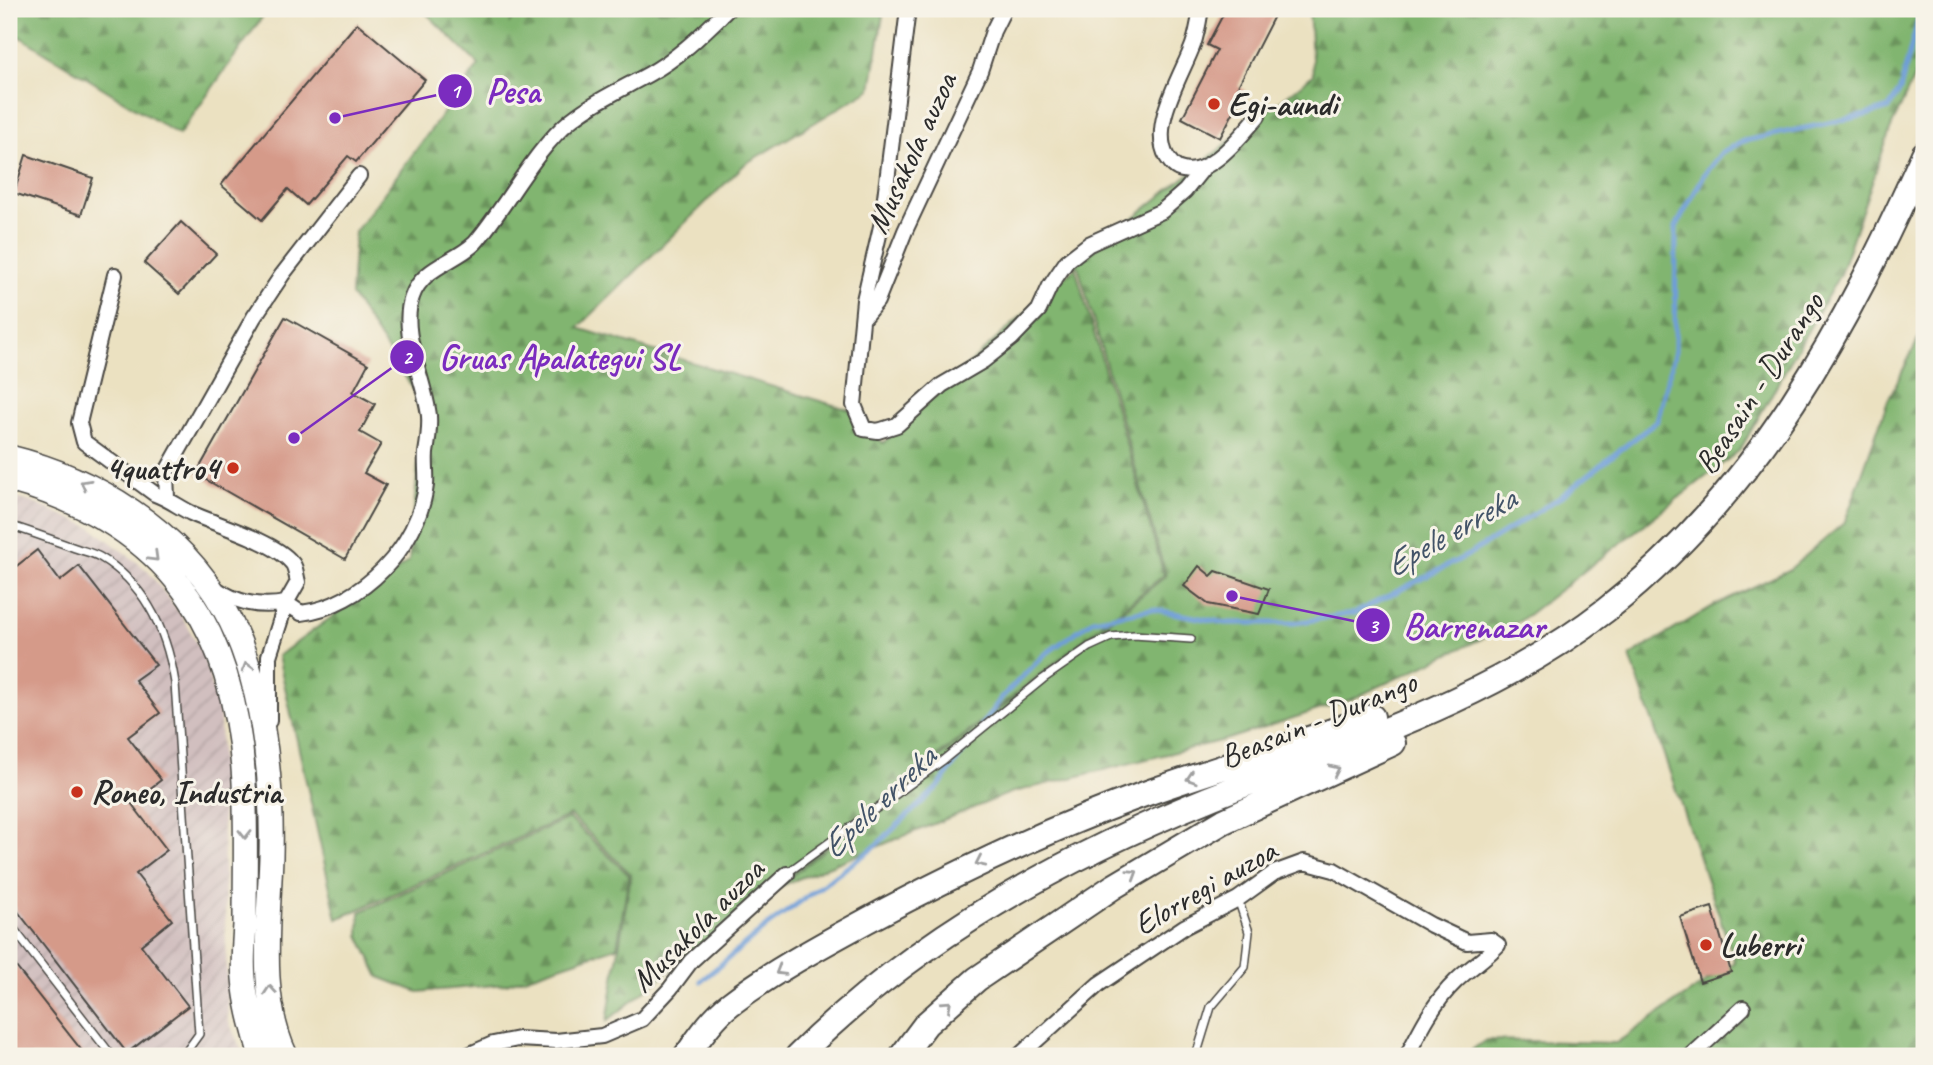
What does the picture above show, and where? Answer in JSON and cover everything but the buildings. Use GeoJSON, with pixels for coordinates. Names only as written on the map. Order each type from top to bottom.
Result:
{"type":"FeatureCollection","features":[{"type":"Feature","properties":{"kind":"highway","name":"Beasain - Durango"},"geometry":{"type":"LineString","coordinates":[[798,1056],[842,1013],[904,965],[966,921],[1039,878],[1158,820],[1420,715],[1533,658],[1604,611],[1667,558],[1724,499],[1749,466],[1788,410],[1845,316],[1894,222],[1924,154]]}},
{"type":"Feature","properties":{"kind":"highway"},"geometry":{"type":"LineString","coordinates":[[686,1056],[728,1005],[774,974],[836,937],[975,865],[1150,792],[1406,705],[1469,677],[1533,658]]}},
{"type":"Feature","properties":{"kind":"highway"},"geometry":{"type":"LineString","coordinates":[[902,1056],[926,1024],[977,979],[1113,887],[1224,821],[1461,711],[1533,658]]}},
{"type":"Feature","properties":{"kind":"main road"},"geometry":{"type":"LineString","coordinates":[[9,457],[75,479],[122,505],[163,534],[206,583],[224,609],[243,651],[256,697],[266,764],[271,855],[268,962],[272,1010],[286,1056]]}},
{"type":"Feature","properties":{"kind":"main road"},"geometry":{"type":"LineString","coordinates":[[9,480],[79,505],[116,526],[148,551],[185,591],[204,619],[222,660],[240,743],[246,806],[244,977],[250,1015],[261,1056]]}},
{"type":"Feature","properties":{"kind":"street"},"geometry":{"type":"LineString","coordinates":[[206,583],[250,605],[270,606],[286,603],[301,613],[317,611],[349,596],[372,580],[410,534],[426,486],[430,425],[409,324],[411,300],[420,282],[432,270],[472,245],[553,137],[571,120],[603,97],[666,64],[696,41],[728,9]]}},
{"type":"Feature","properties":{"kind":"street","name":"Musakola auzoa"},"geometry":{"type":"LineString","coordinates":[[908,9],[882,222],[864,300],[854,405],[864,429],[878,431],[897,425],[942,385],[983,361],[1012,338],[1039,310],[1050,286],[1067,261],[1089,244],[1162,211],[1185,191],[1205,166],[1228,149],[1258,116]]}},
{"type":"Feature","properties":{"kind":"street","name":"Musakola auzoa"},"geometry":{"type":"LineString","coordinates":[[863,318],[877,301],[905,231],[980,71],[993,31],[1004,9]]}},
{"type":"Feature","properties":{"kind":"street"},"geometry":{"type":"LineString","coordinates":[[1201,9],[1194,43],[1166,109],[1161,135],[1163,148],[1177,169],[1186,172],[1205,166]]}},
{"type":"Feature","properties":{"kind":"street"},"geometry":{"type":"LineString","coordinates":[[167,498],[166,473],[254,317],[282,275],[359,176]]}},
{"type":"Feature","properties":{"kind":"street"},"geometry":{"type":"LineString","coordinates":[[115,275],[79,423],[85,442],[155,494],[281,553],[293,563],[298,582],[286,603],[269,656],[269,747],[266,764]]}},
{"type":"Feature","properties":{"kind":"street","name":"Elorregi auzoa"},"geometry":{"type":"LineString","coordinates":[[1019,1056],[1099,984],[1184,927],[1238,899],[1274,873],[1304,862],[1334,870],[1431,925],[1467,942],[1490,940],[1498,945],[1455,982],[1425,1020],[1408,1056]]}},
{"type":"Feature","properties":{"kind":"street","name":"Musakola auzoa"},"geometry":{"type":"LineString","coordinates":[[466,1056],[493,1044],[518,1039],[556,1041],[602,1036],[642,1019],[691,961],[787,874]]}},
{"type":"Feature","properties":{"kind":"street"},"geometry":{"type":"LineString","coordinates":[[1690,1056],[1743,1008]]}},
{"type":"Feature","properties":{"kind":"lane"},"geometry":{"type":"LineString","coordinates":[[9,525],[100,557],[129,581],[148,603],[160,625],[170,654],[175,683],[199,1034],[183,1056]]}},
{"type":"Feature","properties":{"kind":"lane","name":"Musakola auzoa"},"geometry":{"type":"LineString","coordinates":[[787,874],[942,761],[1089,647],[1111,637],[1159,636],[1191,639]]}},
{"type":"Feature","properties":{"kind":"lane"},"geometry":{"type":"LineString","coordinates":[[1196,1056],[1211,1007],[1245,967],[1249,932],[1238,899]]}},
{"type":"Feature","properties":{"kind":"lane"},"geometry":{"type":"LineString","coordinates":[[9,923],[112,1056]]}},
{"type":"Feature","properties":{"kind":"shaded area"},"geometry":{"type":"Polygon","coordinates":[[[9,496],[31,502],[91,527],[147,570],[180,613],[203,654],[220,715],[228,1020],[244,1056],[9,1056],[9,496]]]}},
{"type":"Feature","properties":{"kind":"green space"},"geometry":{"type":"Polygon","coordinates":[[[9,9],[268,9],[179,135],[9,30],[9,9]]]}},
{"type":"Feature","properties":{"kind":"green space"},"geometry":{"type":"Polygon","coordinates":[[[422,9],[519,9],[509,24],[521,9],[884,9],[871,89],[745,164],[578,328],[850,410],[883,443],[1075,267],[1164,575],[607,1021],[631,874],[570,815],[337,919],[278,656],[409,561],[424,405],[351,295],[355,232],[479,65],[422,9]]]}},
{"type":"Feature","properties":{"kind":"green space"},"geometry":{"type":"Polygon","coordinates":[[[1309,9],[1924,9],[1924,55],[1890,130],[1840,274],[1740,450],[1520,621],[1352,699],[1228,739],[1010,793],[778,887],[1166,576],[1078,266],[1074,265],[1313,75],[1309,9]]]}},
{"type":"Feature","properties":{"kind":"green space"},"geometry":{"type":"Polygon","coordinates":[[[1924,328],[1924,1056],[1463,1056],[1486,1040],[1616,1043],[1735,962],[1630,656],[1715,605],[1789,570],[1845,522],[1888,400],[1924,328]]]}},
{"type":"Feature","properties":{"kind":"green space"},"geometry":{"type":"Polygon","coordinates":[[[569,818],[629,875],[617,947],[506,984],[418,992],[379,977],[359,935],[360,912],[569,818]]]}},
{"type":"Feature","properties":{"kind":"waterway","name":"Epele erreka"},"geometry":{"type":"LineString","coordinates":[[982,725],[1002,697],[1044,655],[1093,620],[1152,609],[1226,623],[1294,623],[1355,613],[1468,555],[1559,498],[1657,421],[1675,351],[1676,227],[1704,175],[1722,152],[1744,141],[1889,108],[1900,90],[1921,9]]}},
{"type":"Feature","properties":{"kind":"waterway","name":"Epele erreka"},"geometry":{"type":"LineString","coordinates":[[701,981],[767,926],[872,849],[939,786],[972,739]]}},
{"type":"Feature","properties":{"kind":"place","name":"Egi-aundi"},"geometry":{"type":"Point","coordinates":[1214,104]}},
{"type":"Feature","properties":{"kind":"place","name":"Pesa"},"geometry":{"type":"Point","coordinates":[335,118]}},
{"type":"Feature","properties":{"kind":"place","name":"Gruas Apalategui SL"},"geometry":{"type":"Point","coordinates":[294,438]}},
{"type":"Feature","properties":{"kind":"place","name":"4quattro4"},"geometry":{"type":"Point","coordinates":[233,468]}},
{"type":"Feature","properties":{"kind":"place","name":"Barrenazar"},"geometry":{"type":"Point","coordinates":[1232,596]}},
{"type":"Feature","properties":{"kind":"place","name":"Roneo, Industria"},"geometry":{"type":"Point","coordinates":[77,792]}},
{"type":"Feature","properties":{"kind":"place","name":"Luberri"},"geometry":{"type":"Point","coordinates":[1706,945]}}]}
